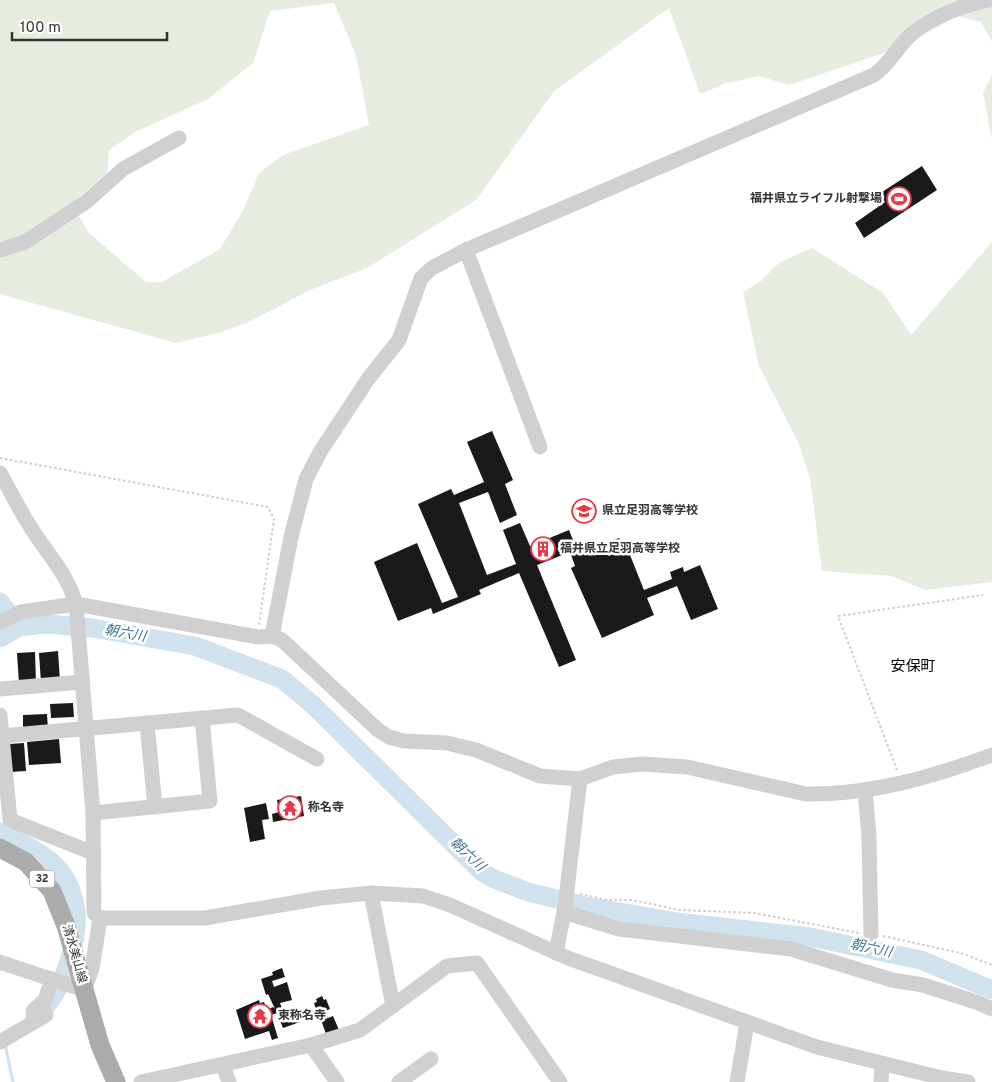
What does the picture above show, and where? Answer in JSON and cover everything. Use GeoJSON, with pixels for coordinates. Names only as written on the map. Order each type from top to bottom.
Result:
{"type":"FeatureCollection","features":[{"type":"Feature","properties":{"kind":"main road","name":"清水美山線"},"geometry":{"type":"LineString","coordinates":[[0,848],[26,862],[52,892],[66,926],[68,981],[116,1082]]}},
{"type":"Feature","properties":{"kind":"street"},"geometry":{"type":"LineString","coordinates":[[265,636],[304,489],[320,452],[368,379],[399,340],[421,278],[432,268],[466,250],[874,75],[887,65],[914,32],[942,16],[974,3],[989,0]]}},
{"type":"Feature","properties":{"kind":"street"},"geometry":{"type":"LineString","coordinates":[[0,250],[25,242],[86,202],[123,169],[179,138]]}},
{"type":"Feature","properties":{"kind":"street"},"geometry":{"type":"LineString","coordinates":[[466,250],[540,447]]}},
{"type":"Feature","properties":{"kind":"street"},"geometry":{"type":"LineString","coordinates":[[0,473],[37,537],[66,577],[76,608],[93,813],[94,913],[100,918],[205,918],[321,898],[372,893],[424,896],[450,905],[556,953],[816,1047],[942,1080],[968,1082]]}},
{"type":"Feature","properties":{"kind":"street"},"geometry":{"type":"LineString","coordinates":[[3,620],[21,612],[76,608],[282,640],[378,730],[390,737],[404,741],[447,743],[476,750],[540,776],[580,779],[613,767],[642,764],[687,767],[806,794],[865,790],[902,784],[944,773],[992,755]]}},
{"type":"Feature","properties":{"kind":"street"},"geometry":{"type":"LineString","coordinates":[[0,689],[82,682]]}},
{"type":"Feature","properties":{"kind":"street"},"geometry":{"type":"LineString","coordinates":[[2,736],[238,714],[317,759]]}},
{"type":"Feature","properties":{"kind":"street"},"geometry":{"type":"LineString","coordinates":[[0,715],[10,820],[93,853]]}},
{"type":"Feature","properties":{"kind":"street"},"geometry":{"type":"LineString","coordinates":[[93,813],[210,801],[202,718]]}},
{"type":"Feature","properties":{"kind":"street"},"geometry":{"type":"LineString","coordinates":[[147,723],[155,807]]}},
{"type":"Feature","properties":{"kind":"street"},"geometry":{"type":"LineString","coordinates":[[556,953],[565,910],[580,779]]}},
{"type":"Feature","properties":{"kind":"street"},"geometry":{"type":"LineString","coordinates":[[865,790],[869,836],[871,934]]}},
{"type":"Feature","properties":{"kind":"street"},"geometry":{"type":"LineString","coordinates":[[372,893],[392,1006]]}},
{"type":"Feature","properties":{"kind":"street"},"geometry":{"type":"LineString","coordinates":[[565,910],[619,929],[791,949],[892,980],[923,985],[992,1009]]}},
{"type":"Feature","properties":{"kind":"street"},"geometry":{"type":"LineString","coordinates":[[0,1042],[46,1015],[39,1009],[46,996],[68,981],[92,969],[100,918]]}},
{"type":"Feature","properties":{"kind":"street"},"geometry":{"type":"LineString","coordinates":[[0,962],[68,981]]}},
{"type":"Feature","properties":{"kind":"street"},"geometry":{"type":"LineString","coordinates":[[141,1082],[311,1045],[360,1030],[447,966],[477,963],[560,1082]]}},
{"type":"Feature","properties":{"kind":"street"},"geometry":{"type":"LineString","coordinates":[[737,1082],[747,1022]]}},
{"type":"Feature","properties":{"kind":"street"},"geometry":{"type":"LineString","coordinates":[[311,1045],[336,1082]]}},
{"type":"Feature","properties":{"kind":"street"},"geometry":{"type":"LineString","coordinates":[[398,1082],[431,1059]]}},
{"type":"Feature","properties":{"kind":"street"},"geometry":{"type":"LineString","coordinates":[[881,1082],[882,1064]]}},
{"type":"Feature","properties":{"kind":"street"},"geometry":{"type":"LineString","coordinates":[[223,1065],[230,1082]]}},
{"type":"Feature","properties":{"kind":"path"},"geometry":{"type":"LineString","coordinates":[[0,458],[268,507],[274,519],[265,636]]}},
{"type":"Feature","properties":{"kind":"path"},"geometry":{"type":"LineString","coordinates":[[902,784],[838,616],[983,595]]}},
{"type":"Feature","properties":{"kind":"path"},"geometry":{"type":"LineString","coordinates":[[567,892],[607,900],[632,900],[680,910],[754,913],[871,934],[964,954],[992,966]]}},
{"type":"Feature","properties":{"kind":"shaded area"},"geometry":{"type":"Polygon","coordinates":[[[0,0],[992,0],[992,42],[981,22],[957,16],[899,48],[789,85],[759,76],[727,83],[700,94],[669,8],[554,91],[476,200],[367,268],[310,290],[251,321],[222,332],[176,343],[0,294],[0,0]],[[334,3],[270,11],[253,63],[208,99],[135,132],[109,150],[107,173],[72,203],[88,232],[146,282],[162,282],[220,249],[243,211],[259,173],[283,155],[369,125],[356,55],[334,3]]]}},
{"type":"Feature","properties":{"kind":"shaded area"},"geometry":{"type":"Polygon","coordinates":[[[992,75],[992,140],[983,93],[992,75]]]}},
{"type":"Feature","properties":{"kind":"shaded area"},"geometry":{"type":"Polygon","coordinates":[[[992,242],[992,582],[926,590],[891,576],[822,571],[810,478],[799,444],[759,366],[743,292],[760,282],[780,262],[812,248],[883,293],[911,335],[992,242]]]}},
{"type":"Feature","properties":{"kind":"building"},"geometry":{"type":"Polygon","coordinates":[[[922,166],[937,190],[864,238],[855,223],[885,202],[879,194],[922,166]]]}},
{"type":"Feature","properties":{"kind":"building","name":"福井県立足羽高等学校"},"geometry":{"type":"Polygon","coordinates":[[[492,431],[513,480],[505,484],[517,515],[500,523],[488,492],[459,503],[487,575],[516,564],[503,530],[520,523],[530,546],[569,530],[579,555],[619,538],[623,547],[626,545],[644,590],[672,579],[670,572],[683,567],[684,572],[700,565],[718,609],[691,620],[677,586],[647,598],[654,615],[602,638],[571,568],[575,566],[570,552],[537,565],[576,660],[559,667],[519,573],[479,590],[481,594],[433,614],[431,608],[398,621],[374,562],[417,543],[442,603],[458,597],[418,504],[451,489],[454,495],[484,482],[467,442],[492,431]]]}},
{"type":"Feature","properties":{"kind":"building"},"geometry":{"type":"Polygon","coordinates":[[[58,651],[60,682],[41,683],[39,653],[58,651]]]}},
{"type":"Feature","properties":{"kind":"building"},"geometry":{"type":"Polygon","coordinates":[[[35,652],[36,683],[19,684],[17,653],[35,652]]]}},
{"type":"Feature","properties":{"kind":"building"},"geometry":{"type":"Polygon","coordinates":[[[73,703],[74,717],[51,718],[50,704],[73,703]]]}},
{"type":"Feature","properties":{"kind":"building"},"geometry":{"type":"Polygon","coordinates":[[[47,714],[48,730],[23,731],[23,715],[47,714]]]}},
{"type":"Feature","properties":{"kind":"building"},"geometry":{"type":"Polygon","coordinates":[[[59,739],[61,763],[29,765],[27,742],[59,739]]]}},
{"type":"Feature","properties":{"kind":"building"},"geometry":{"type":"Polygon","coordinates":[[[24,743],[26,771],[11,772],[9,744],[24,743]]]}},
{"type":"Feature","properties":{"kind":"building"},"geometry":{"type":"Polygon","coordinates":[[[301,796],[304,816],[273,822],[272,814],[279,812],[277,800],[301,796]]]}},
{"type":"Feature","properties":{"kind":"building"},"geometry":{"type":"Polygon","coordinates":[[[266,803],[269,819],[262,820],[265,839],[250,842],[244,808],[266,803]]]}},
{"type":"Feature","properties":{"kind":"building"},"geometry":{"type":"Polygon","coordinates":[[[282,968],[285,977],[272,981],[274,987],[287,982],[292,1000],[280,1003],[284,1014],[296,1010],[300,1022],[283,1028],[277,1013],[271,1015],[278,1038],[272,1040],[269,1031],[245,1039],[236,1010],[259,1000],[260,1003],[264,1002],[267,1010],[273,1007],[275,1009],[268,994],[266,995],[261,979],[273,975],[272,972],[282,968]]]}},
{"type":"Feature","properties":{"kind":"building"},"geometry":{"type":"Polygon","coordinates":[[[322,996],[324,1000],[326,999],[330,1009],[325,1011],[328,1018],[333,1016],[339,1030],[326,1034],[321,1020],[324,1018],[321,1012],[317,1013],[314,1003],[317,1002],[316,999],[322,996]]]}},
{"type":"Feature","properties":{"kind":"waterway"},"geometry":{"type":"LineString","coordinates":[[0,602],[19,627]]}},
{"type":"Feature","properties":{"kind":"waterway","name":"朝六川"},"geometry":{"type":"LineString","coordinates":[[0,638],[19,627],[46,624],[93,628],[195,646],[282,679],[313,705],[482,872],[494,879],[528,892],[585,906],[677,922],[810,937],[921,960],[992,990]]}},
{"type":"Feature","properties":{"kind":"waterway","name":"朝六川"},"geometry":{"type":"LineString","coordinates":[[0,832],[36,851],[52,863],[65,878],[74,902],[76,915],[75,938],[64,976],[51,999],[35,1015]]}},
{"type":"Feature","properties":{"kind":"waterway"},"geometry":{"type":"LineString","coordinates":[[5,1044],[13,1082]]}},
{"type":"Feature","properties":{"kind":"place","name":"福井県立ライフル射撃場"},"geometry":{"type":"Point","coordinates":[899,199]}},
{"type":"Feature","properties":{"kind":"place","name":"県立足羽高等学校"},"geometry":{"type":"Point","coordinates":[584,511]}},
{"type":"Feature","properties":{"kind":"place","name":"福井県立足羽高等学校"},"geometry":{"type":"Point","coordinates":[543,549]}},
{"type":"Feature","properties":{"kind":"place","name":"称名寺"},"geometry":{"type":"Point","coordinates":[290,808]}},
{"type":"Feature","properties":{"kind":"place","name":"東称名寺"},"geometry":{"type":"Point","coordinates":[260,1016]}},
{"type":"Feature","properties":{"kind":"district","name":"安保町"},"geometry":{"type":"Point","coordinates":[913,667]}}]}
